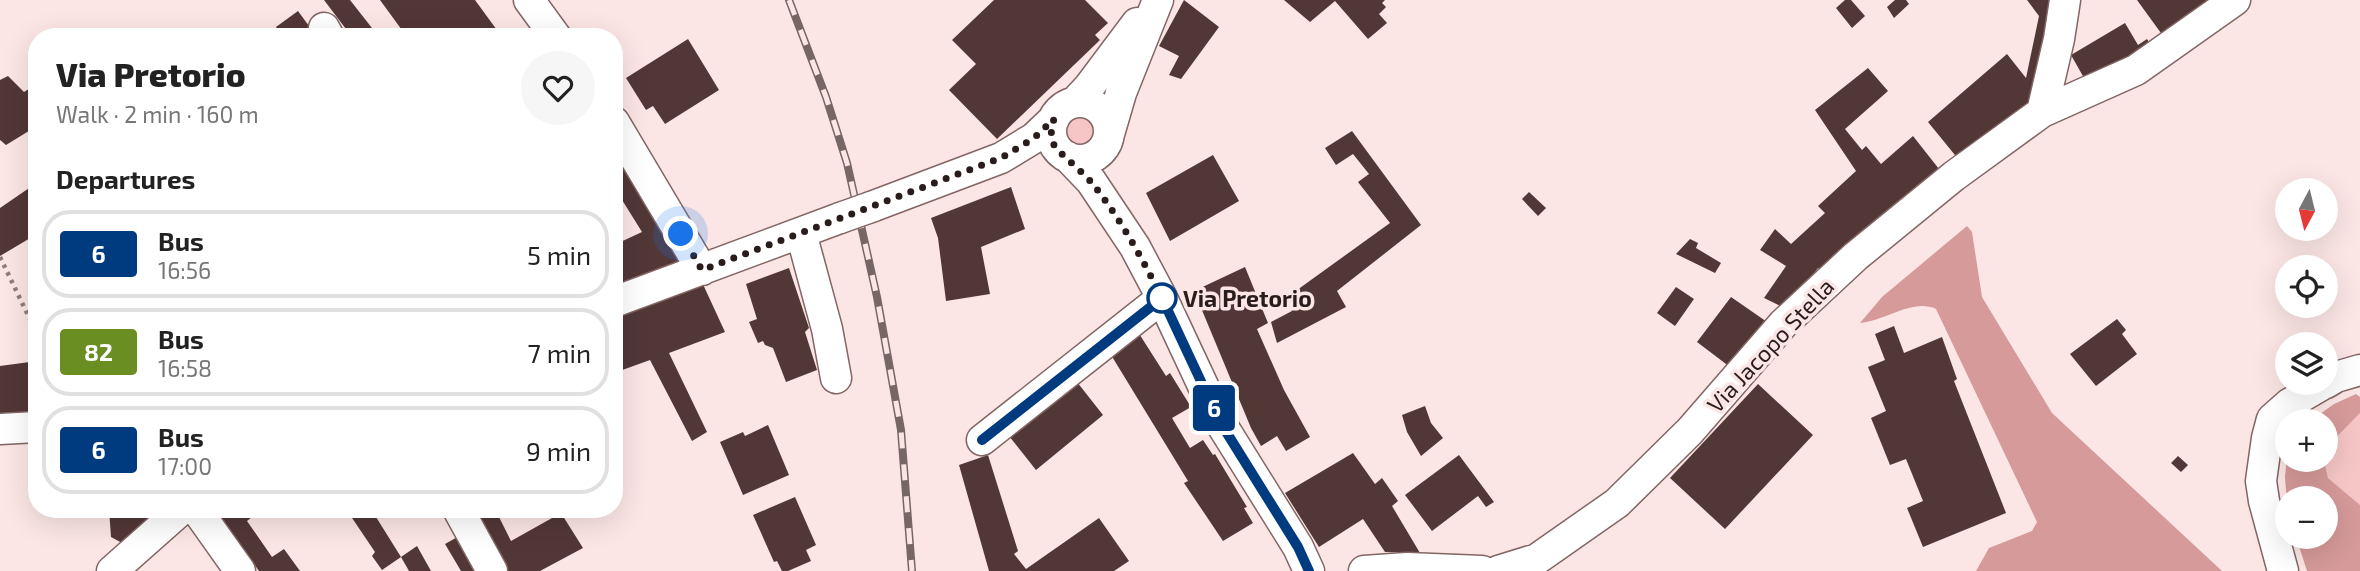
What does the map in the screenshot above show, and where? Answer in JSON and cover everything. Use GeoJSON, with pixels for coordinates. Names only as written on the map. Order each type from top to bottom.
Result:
{"type":"FeatureCollection","features":[{"type":"Feature","properties":{"kind":"street"},"geometry":{"type":"LineString","coordinates":[[529,0],[549,28]]}},
{"type":"Feature","properties":{"kind":"street"},"geometry":{"type":"LineString","coordinates":[[623,299],[1001,158],[1034,138],[1064,110],[1103,69],[1153,0]]}},
{"type":"Feature","properties":{"kind":"street"},"geometry":{"type":"LineString","coordinates":[[1068,157],[1086,159],[1095,156],[1108,138],[1121,93],[1158,0]]}},
{"type":"Feature","properties":{"kind":"street"},"geometry":{"type":"LineString","coordinates":[[2042,112],[2065,0]]}},
{"type":"Feature","properties":{"kind":"street","name":"Via Jacopo Stella"},"geometry":{"type":"LineString","coordinates":[[1498,571],[1537,559],[1618,503],[1689,431],[1783,324],[1856,256],[1954,176],[2042,112],[2136,70],[2235,0]]}},
{"type":"Feature","properties":{"kind":"street"},"geometry":{"type":"LineString","coordinates":[[1135,247],[1113,181],[1109,125],[1100,110],[1084,102],[1064,110],[1051,128],[1055,145],[1096,189],[1135,247],[1220,422],[1298,547],[1309,571]]}},
{"type":"Feature","properties":{"kind":"street"},"geometry":{"type":"LineString","coordinates":[[623,137],[702,270]]}},
{"type":"Feature","properties":{"kind":"street"},"geometry":{"type":"LineString","coordinates":[[801,233],[827,329],[836,378]]}},
{"type":"Feature","properties":{"kind":"street"},"geometry":{"type":"LineString","coordinates":[[982,440],[1162,298]]}},
{"type":"Feature","properties":{"kind":"street"},"geometry":{"type":"LineString","coordinates":[[2338,376],[2360,370]]}},
{"type":"Feature","properties":{"kind":"street"},"geometry":{"type":"LineString","coordinates":[[2283,571],[2264,501],[2262,481],[2267,438],[2272,419],[2304,395]]}},
{"type":"Feature","properties":{"kind":"street"},"geometry":{"type":"LineString","coordinates":[[0,429],[28,427]]}},
{"type":"Feature","properties":{"kind":"street"},"geometry":{"type":"LineString","coordinates":[[111,571],[172,518]]}},
{"type":"Feature","properties":{"kind":"street"},"geometry":{"type":"LineString","coordinates":[[202,518],[240,571]]}},
{"type":"Feature","properties":{"kind":"street"},"geometry":{"type":"LineString","coordinates":[[463,518],[492,571]]}},
{"type":"Feature","properties":{"kind":"street"},"geometry":{"type":"LineString","coordinates":[[1364,571],[1407,568],[1482,571]]}},
{"type":"Feature","properties":{"kind":"path"},"geometry":{"type":"LineString","coordinates":[[0,257],[28,315]]}},
{"type":"Feature","properties":{"kind":"shaded area"},"geometry":{"type":"Polygon","coordinates":[[[1080,115],[1091,119],[1095,130],[1091,141],[1080,145],[1069,141],[1065,130],[1069,119],[1080,115]]]}},
{"type":"Feature","properties":{"kind":"shaded area"},"geometry":{"type":"Polygon","coordinates":[[[1967,226],[1972,232],[1982,297],[2052,413],[2222,571],[1976,571],[1989,548],[2032,531],[2037,522],[1936,309],[1918,306],[1860,323],[1882,297],[1967,226]]]}},
{"type":"Feature","properties":{"kind":"shaded area"},"geometry":{"type":"Polygon","coordinates":[[[2356,394],[2360,397],[2360,413],[2338,436],[2338,409],[2327,409],[2356,394]]]}},
{"type":"Feature","properties":{"kind":"shaded area"},"geometry":{"type":"Polygon","coordinates":[[[2360,413],[2360,505],[2328,478],[2327,472],[2338,472],[2338,436],[2360,413]]]}},
{"type":"Feature","properties":{"kind":"shaded area"},"geometry":{"type":"Polygon","coordinates":[[[2285,472],[2327,472],[2328,478],[2337,486],[2286,486],[2285,472]]]}},
{"type":"Feature","properties":{"kind":"shaded area"},"geometry":{"type":"Polygon","coordinates":[[[2338,486],[2360,505],[2360,571],[2307,571],[2300,549],[2338,549],[2338,486]]]}},
{"type":"Feature","properties":{"kind":"building"},"geometry":{"type":"Polygon","coordinates":[[[324,0],[350,0],[372,28],[345,28],[324,0]]]}},
{"type":"Feature","properties":{"kind":"building"},"geometry":{"type":"Polygon","coordinates":[[[380,0],[475,0],[495,28],[400,28],[380,0]]]}},
{"type":"Feature","properties":{"kind":"building"},"geometry":{"type":"Polygon","coordinates":[[[994,0],[1085,0],[1108,23],[1095,35],[1100,40],[997,139],[949,90],[976,64],[952,40],[994,0]]]}},
{"type":"Feature","properties":{"kind":"building"},"geometry":{"type":"Polygon","coordinates":[[[1184,0],[1219,27],[1181,79],[1169,75],[1179,56],[1159,46],[1184,0]]]}},
{"type":"Feature","properties":{"kind":"building"},"geometry":{"type":"Polygon","coordinates":[[[1284,0],[1385,0],[1382,3],[1386,7],[1379,14],[1387,23],[1368,39],[1335,1],[1310,22],[1284,0]]]}},
{"type":"Feature","properties":{"kind":"building"},"geometry":{"type":"Polygon","coordinates":[[[1845,0],[1851,0],[1865,16],[1852,28],[1836,8],[1845,0]]]}},
{"type":"Feature","properties":{"kind":"building"},"geometry":{"type":"Polygon","coordinates":[[[1895,0],[1906,0],[1909,4],[1894,18],[1887,7],[1895,0]]]}},
{"type":"Feature","properties":{"kind":"building"},"geometry":{"type":"Polygon","coordinates":[[[2027,0],[2060,0],[2040,95],[1959,160],[1928,122],[2007,54],[2026,78],[2039,16],[2027,0]]]}},
{"type":"Feature","properties":{"kind":"building"},"geometry":{"type":"Polygon","coordinates":[[[2137,0],[2227,0],[2166,40],[2137,0]]]}},
{"type":"Feature","properties":{"kind":"building"},"geometry":{"type":"Polygon","coordinates":[[[298,11],[310,28],[277,28],[298,11]]]}},
{"type":"Feature","properties":{"kind":"building"},"geometry":{"type":"Polygon","coordinates":[[[2125,23],[2138,45],[2147,39],[2152,47],[2088,85],[2071,55],[2125,23]]]}},
{"type":"Feature","properties":{"kind":"building"},"geometry":{"type":"Polygon","coordinates":[[[688,39],[719,90],[665,124],[653,106],[646,110],[626,78],[688,39]]]}},
{"type":"Feature","properties":{"kind":"building"},"geometry":{"type":"Polygon","coordinates":[[[1868,68],[1888,91],[1845,129],[1862,150],[1866,146],[1881,164],[1913,136],[1939,169],[1866,229],[1826,276],[1818,268],[1787,309],[1764,298],[1786,266],[1760,250],[1775,229],[1791,244],[1825,213],[1818,206],[1856,171],[1815,110],[1868,68]]]}},
{"type":"Feature","properties":{"kind":"building"},"geometry":{"type":"Polygon","coordinates":[[[8,76],[24,92],[28,90],[28,132],[6,145],[0,140],[0,80],[8,76]]]}},
{"type":"Feature","properties":{"kind":"building"},"geometry":{"type":"Polygon","coordinates":[[[1352,131],[1421,225],[1337,291],[1346,307],[1277,343],[1271,322],[1292,311],[1286,298],[1390,223],[1358,182],[1369,174],[1353,154],[1336,165],[1325,148],[1352,131]]]}},
{"type":"Feature","properties":{"kind":"building"},"geometry":{"type":"Polygon","coordinates":[[[1213,155],[1239,201],[1170,241],[1146,193],[1213,155]]]}},
{"type":"Feature","properties":{"kind":"building"},"geometry":{"type":"Polygon","coordinates":[[[623,157],[685,263],[623,288],[623,241],[642,232],[623,201],[623,157]]]}},
{"type":"Feature","properties":{"kind":"building"},"geometry":{"type":"Polygon","coordinates":[[[1011,187],[1025,229],[981,247],[990,294],[946,301],[938,238],[931,218],[1011,187]]]}},
{"type":"Feature","properties":{"kind":"building"},"geometry":{"type":"Polygon","coordinates":[[[28,189],[28,239],[0,256],[0,208],[28,189]]]}},
{"type":"Feature","properties":{"kind":"building"},"geometry":{"type":"Polygon","coordinates":[[[1529,192],[1546,208],[1538,216],[1522,199],[1529,192]]]}},
{"type":"Feature","properties":{"kind":"building"},"geometry":{"type":"Polygon","coordinates":[[[1690,239],[1698,243],[1696,248],[1721,263],[1715,273],[1676,254],[1690,239]]]}},
{"type":"Feature","properties":{"kind":"building"},"geometry":{"type":"Polygon","coordinates":[[[1245,267],[1268,323],[1257,329],[1284,390],[1310,437],[1286,451],[1277,436],[1261,446],[1194,291],[1245,267]]]}},
{"type":"Feature","properties":{"kind":"building"},"geometry":{"type":"Polygon","coordinates":[[[789,268],[809,328],[805,332],[817,370],[786,382],[773,348],[765,345],[763,341],[758,343],[749,322],[757,319],[746,284],[789,268]]]}},
{"type":"Feature","properties":{"kind":"building"},"geometry":{"type":"Polygon","coordinates":[[[701,280],[725,332],[669,353],[707,432],[692,441],[650,360],[623,370],[623,306],[701,280]]]}},
{"type":"Feature","properties":{"kind":"building"},"geometry":{"type":"Polygon","coordinates":[[[1676,287],[1694,299],[1675,326],[1657,313],[1676,287]]]}},
{"type":"Feature","properties":{"kind":"building"},"geometry":{"type":"Polygon","coordinates":[[[1731,297],[1770,324],[1730,367],[1697,342],[1731,297]]]}},
{"type":"Feature","properties":{"kind":"building"},"geometry":{"type":"Polygon","coordinates":[[[2117,319],[2126,330],[2122,334],[2137,354],[2096,386],[2070,354],[2117,319]]]}},
{"type":"Feature","properties":{"kind":"building"},"geometry":{"type":"Polygon","coordinates":[[[1894,326],[1904,353],[1942,337],[1957,379],[1954,381],[2006,513],[1923,547],[1907,508],[1923,501],[1906,459],[1890,465],[1871,418],[1886,411],[1868,367],[1885,360],[1875,334],[1894,326]]]}},
{"type":"Feature","properties":{"kind":"building"},"geometry":{"type":"Polygon","coordinates":[[[1138,332],[1166,376],[1170,373],[1191,407],[1172,418],[1190,448],[1203,440],[1213,455],[1215,454],[1247,507],[1244,508],[1253,523],[1223,541],[1184,483],[1188,481],[1108,350],[1138,332]]]}},
{"type":"Feature","properties":{"kind":"building"},"geometry":{"type":"Polygon","coordinates":[[[28,362],[28,418],[0,419],[0,366],[28,362]]]}},
{"type":"Feature","properties":{"kind":"building"},"geometry":{"type":"Polygon","coordinates":[[[1077,382],[1103,415],[1036,470],[1009,436],[1077,382]]]}},
{"type":"Feature","properties":{"kind":"building"},"geometry":{"type":"Polygon","coordinates":[[[1758,384],[1813,435],[1725,529],[1670,478],[1758,384]]]}},
{"type":"Feature","properties":{"kind":"building"},"geometry":{"type":"Polygon","coordinates":[[[1425,406],[1431,423],[1443,438],[1421,456],[1407,432],[1402,415],[1425,406]]]}},
{"type":"Feature","properties":{"kind":"building"},"geometry":{"type":"Polygon","coordinates":[[[768,425],[789,475],[743,495],[720,442],[743,432],[745,436],[768,425]]]}},
{"type":"Feature","properties":{"kind":"building"},"geometry":{"type":"Polygon","coordinates":[[[1353,453],[1375,484],[1382,478],[1398,501],[1392,506],[1420,553],[1385,552],[1363,519],[1319,547],[1285,493],[1353,453]]]}},
{"type":"Feature","properties":{"kind":"building"},"geometry":{"type":"Polygon","coordinates":[[[988,455],[1018,551],[1014,554],[1026,569],[1099,518],[1129,561],[1114,571],[989,571],[959,465],[988,455]]]}},
{"type":"Feature","properties":{"kind":"building"},"geometry":{"type":"Polygon","coordinates":[[[1459,455],[1494,502],[1486,507],[1478,496],[1432,531],[1405,495],[1459,455]]]}},
{"type":"Feature","properties":{"kind":"building"},"geometry":{"type":"Polygon","coordinates":[[[2178,456],[2188,465],[2181,472],[2171,463],[2178,456]]]}},
{"type":"Feature","properties":{"kind":"building"},"geometry":{"type":"Polygon","coordinates":[[[795,497],[816,545],[806,550],[811,561],[782,571],[777,561],[774,562],[753,515],[795,497]]]}},
{"type":"Feature","properties":{"kind":"building"},"geometry":{"type":"Polygon","coordinates":[[[110,518],[157,518],[124,544],[111,537],[110,518]]]}},
{"type":"Feature","properties":{"kind":"building"},"geometry":{"type":"Polygon","coordinates":[[[221,518],[251,518],[247,521],[272,557],[284,549],[300,571],[259,571],[221,518]]]}},
{"type":"Feature","properties":{"kind":"building"},"geometry":{"type":"Polygon","coordinates":[[[352,518],[377,518],[401,557],[382,570],[372,556],[375,552],[352,518]]]}},
{"type":"Feature","properties":{"kind":"building"},"geometry":{"type":"Polygon","coordinates":[[[469,518],[500,518],[511,541],[552,518],[564,518],[583,548],[540,571],[497,571],[469,518]]]}},
{"type":"Feature","properties":{"kind":"building"},"geometry":{"type":"Polygon","coordinates":[[[461,535],[483,571],[461,571],[445,544],[461,535]]]}},
{"type":"Feature","properties":{"kind":"building"},"geometry":{"type":"Polygon","coordinates":[[[417,546],[431,571],[409,571],[401,557],[417,546]]]}},
{"type":"Feature","properties":{"kind":"railway"},"geometry":{"type":"LineString","coordinates":[[789,0],[826,97],[847,163],[877,297],[901,430],[912,571]]}},
{"type":"Feature","properties":{"kind":"bus line","name":"6"},"geometry":{"type":"LineString","coordinates":[[982,440],[1162,298],[1220,422],[1298,547],[1309,571]]}},
{"type":"Feature","properties":{"kind":"place","name":"Via Pretorio"},"geometry":{"type":"Point","coordinates":[1162,298]}},
{"type":"Feature","properties":{"kind":"route"},"geometry":{"type":"LineString","coordinates":[[681,234],[702,270],[1001,158],[1034,138],[1054,119],[1051,128],[1055,145],[1102,196],[1135,247],[1162,298]]}}]}
